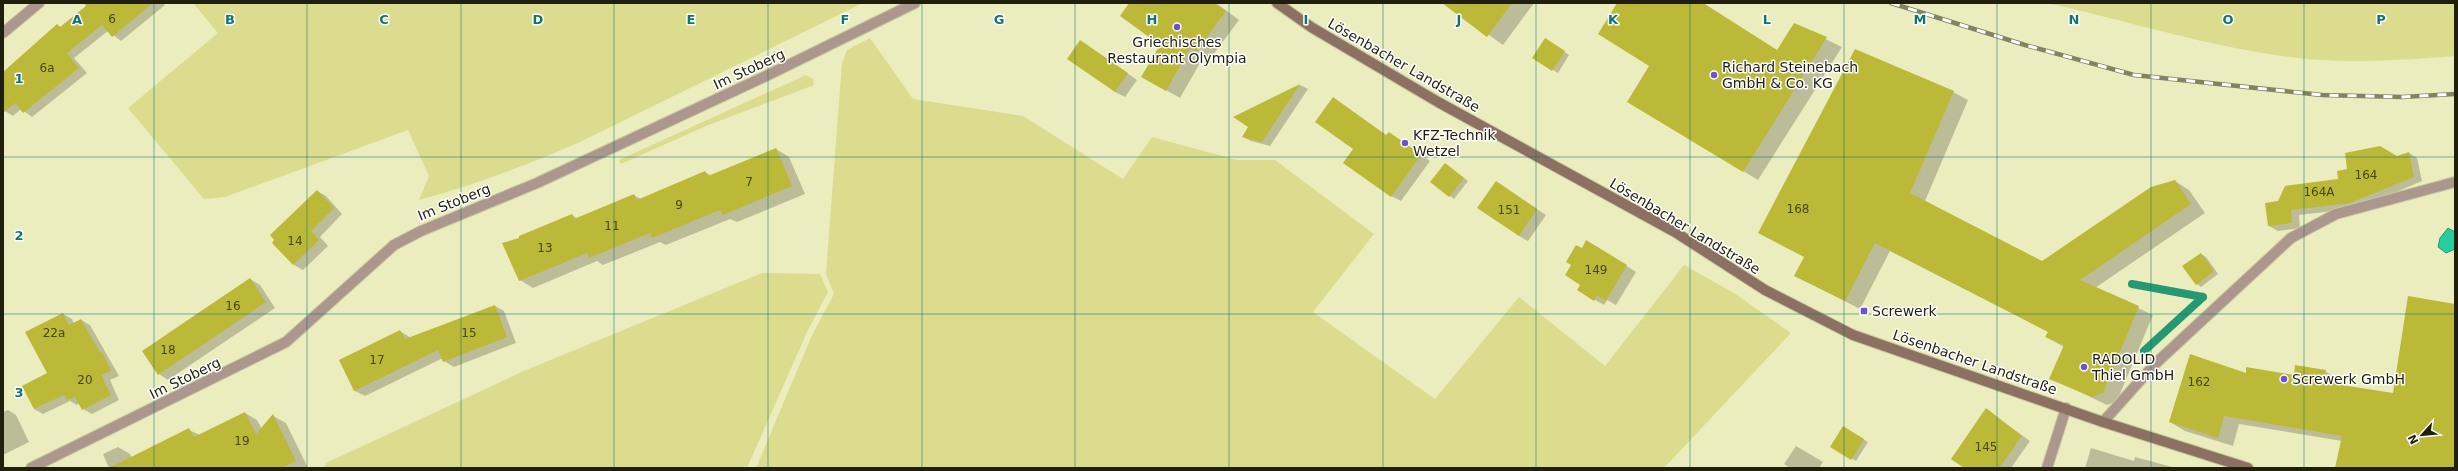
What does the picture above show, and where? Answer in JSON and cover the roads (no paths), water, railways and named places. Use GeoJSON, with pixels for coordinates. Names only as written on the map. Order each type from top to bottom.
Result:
{"type":"FeatureCollection","features":[{"type":"Feature","properties":{"kind":"main road","name":"Lösenbacher Landstraße"},"geometry":{"type":"LineString","coordinates":[[1277,3],[1311,27],[1438,102],[1675,232],[1765,290],[1853,335],[2103,422],[2248,468]]}},
{"type":"Feature","properties":{"kind":"street"},"geometry":{"type":"LineString","coordinates":[[3,33],[39,3]]}},
{"type":"Feature","properties":{"kind":"street","name":"Im Stoberg"},"geometry":{"type":"LineString","coordinates":[[31,468],[286,342],[394,245],[421,231],[544,180],[766,76],[915,3]]}},
{"type":"Feature","properties":{"kind":"street"},"geometry":{"type":"LineString","coordinates":[[2103,422],[2155,364],[2290,238],[2336,214],[2455,182]]}},
{"type":"Feature","properties":{"kind":"street"},"geometry":{"type":"LineString","coordinates":[[2046,468],[2066,408]]}},
{"type":"Feature","properties":{"kind":"waterway"},"geometry":{"type":"LineString","coordinates":[[2132,284],[2203,297]]}},
{"type":"Feature","properties":{"kind":"waterway"},"geometry":{"type":"LineString","coordinates":[[2144,351],[2203,297]]}},
{"type":"Feature","properties":{"kind":"railway"},"geometry":{"type":"LineString","coordinates":[[1891,3],[2025,45],[2134,75],[2322,95],[2402,97],[2455,94]]}},
{"type":"Feature","properties":{"kind":"place","name":"Griechisches Restaurant Olympia"},"geometry":{"type":"Point","coordinates":[1177,27]}},
{"type":"Feature","properties":{"kind":"place","name":"Richard Steinebach GmbH & Co. KG"},"geometry":{"type":"Point","coordinates":[1714,75]}},
{"type":"Feature","properties":{"kind":"place","name":"KFZ-Technik Wetzel"},"geometry":{"type":"Point","coordinates":[1405,143]}},
{"type":"Feature","properties":{"kind":"place","name":"Screwerk"},"geometry":{"type":"Point","coordinates":[1864,311]}},
{"type":"Feature","properties":{"kind":"place","name":"RADOLID Thiel GmbH"},"geometry":{"type":"Point","coordinates":[2084,367]}},
{"type":"Feature","properties":{"kind":"place","name":"Screwerk GmbH"},"geometry":{"type":"Point","coordinates":[2284,379]}}]}
